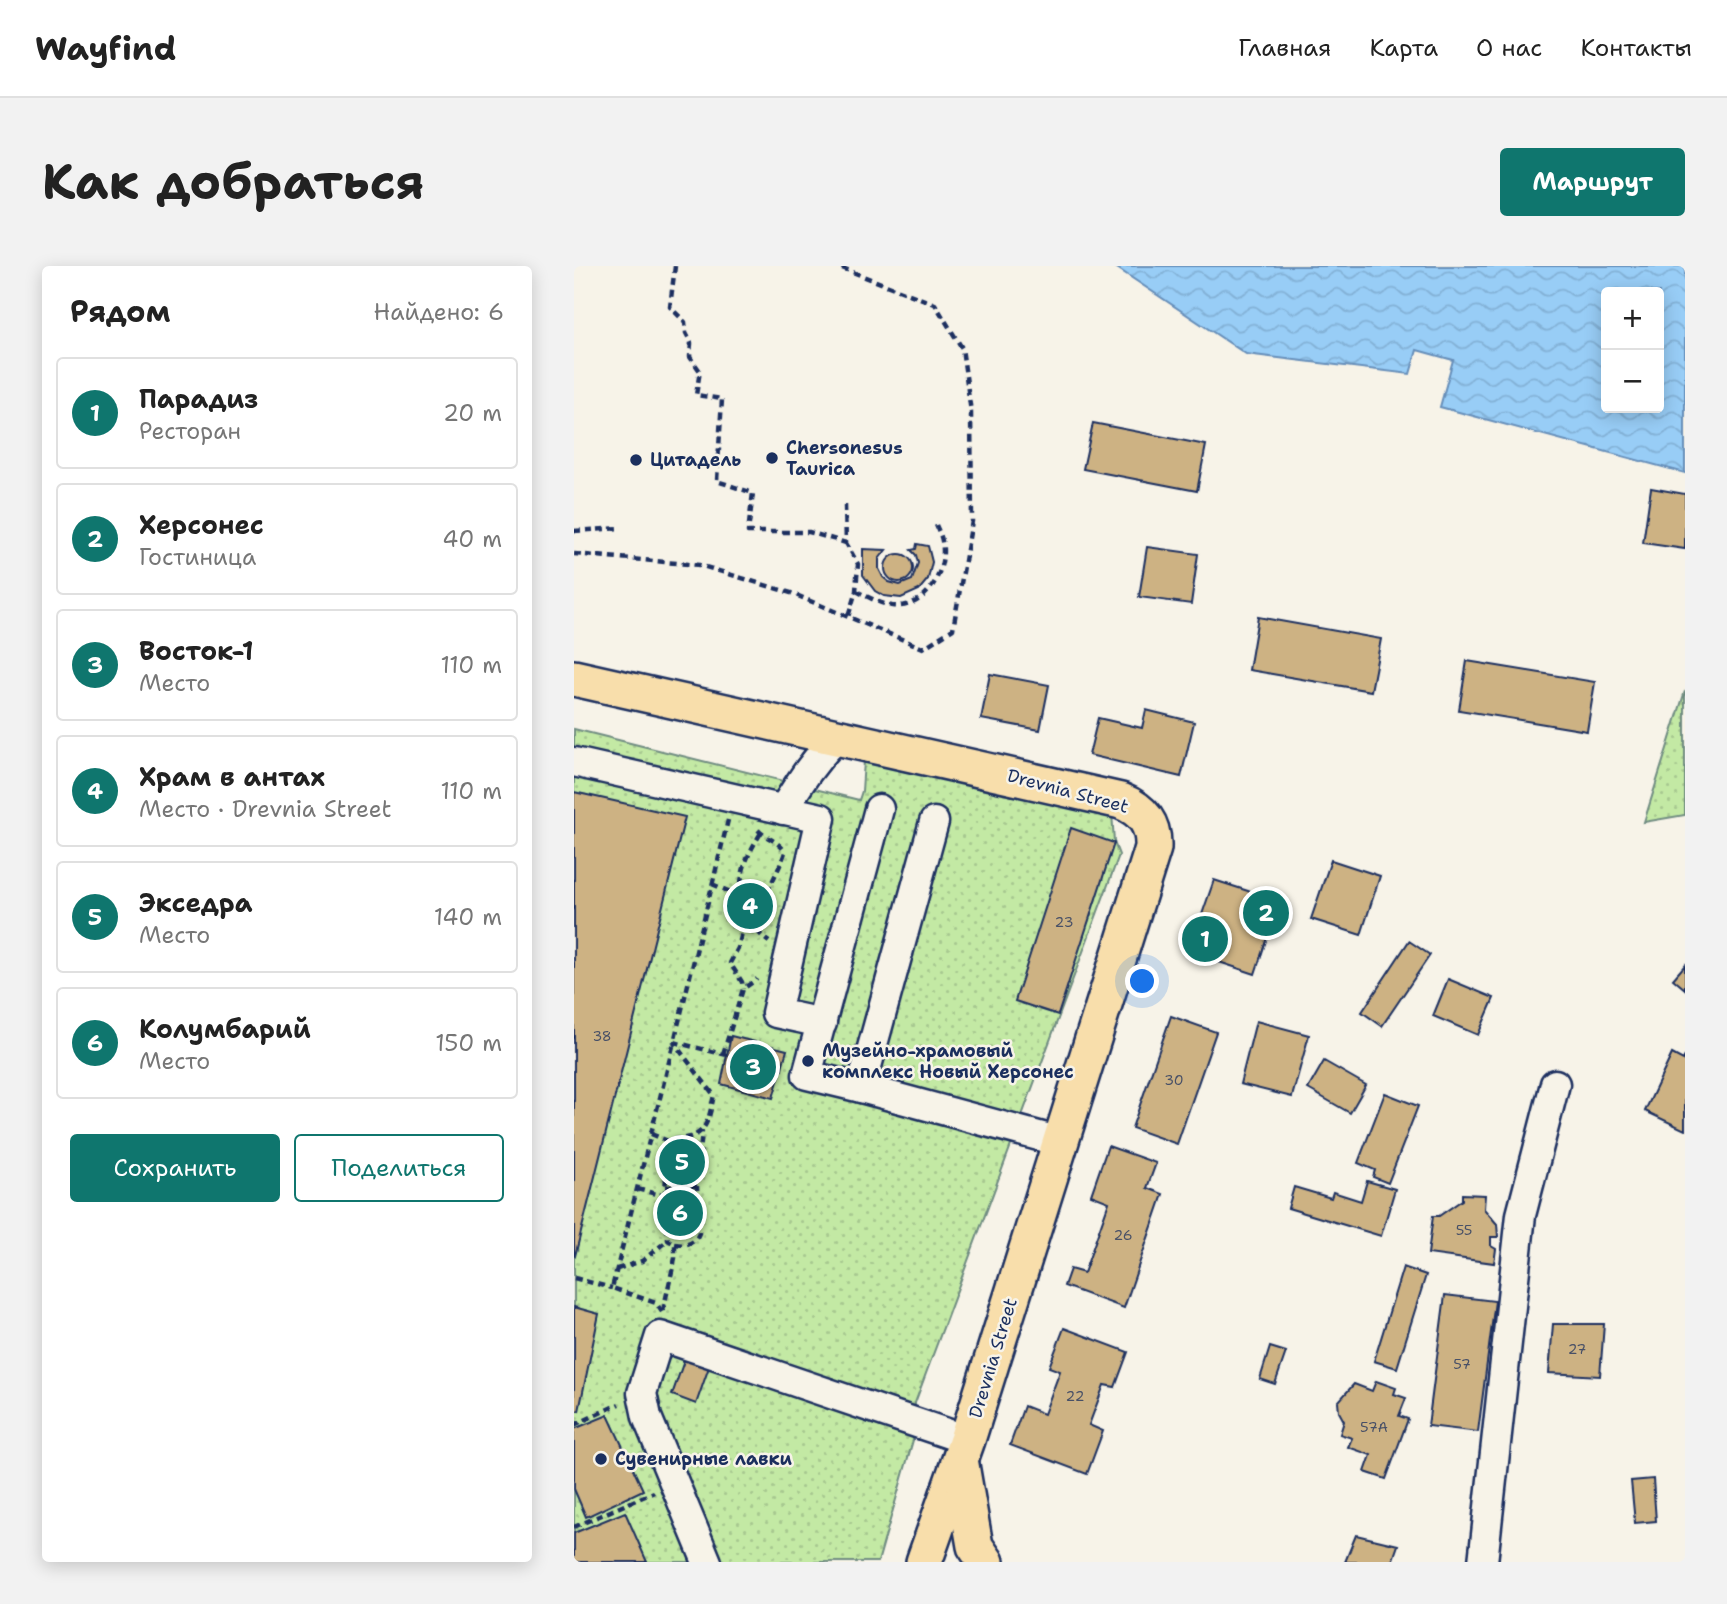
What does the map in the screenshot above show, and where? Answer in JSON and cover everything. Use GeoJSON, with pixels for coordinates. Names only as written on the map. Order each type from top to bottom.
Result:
{"type":"FeatureCollection","features":[{"type":"Feature","properties":{"kind":"main road","name":"Drevnia Street"},"geometry":{"type":"LineString","coordinates":[[574,678],[1121,801],[1135,807],[1146,818],[1153,834],[1153,848],[1061,1142],[925,1562]]}},
{"type":"Feature","properties":{"kind":"main road"},"geometry":{"type":"LineString","coordinates":[[963,1450],[975,1546],[986,1562]]}},
{"type":"Feature","properties":{"kind":"lane"},"geometry":{"type":"LineString","coordinates":[[783,810],[804,774],[822,751],[839,736]]}},
{"type":"Feature","properties":{"kind":"lane"},"geometry":{"type":"LineString","coordinates":[[574,762],[821,818],[776,1013],[822,1023]]}},
{"type":"Feature","properties":{"kind":"lane"},"geometry":{"type":"LineString","coordinates":[[879,809],[807,1074],[1061,1142]]}},
{"type":"Feature","properties":{"kind":"lane"},"geometry":{"type":"LineString","coordinates":[[861,1088],[933,822]]}},
{"type":"Feature","properties":{"kind":"lane"},"geometry":{"type":"LineString","coordinates":[[1483,1562],[1521,1214],[1555,1084]]}},
{"type":"Feature","properties":{"kind":"lane"},"geometry":{"type":"LineString","coordinates":[[707,1562],[647,1417],[642,1393],[661,1324],[963,1450]]}},
{"type":"Feature","properties":{"kind":"path"},"geometry":{"type":"LineString","coordinates":[[675,266],[670,307],[685,322],[685,333],[691,343],[690,357],[700,372],[696,395],[722,399],[717,481],[752,493],[748,532],[809,532],[846,543]]}},
{"type":"Feature","properties":{"kind":"path"},"geometry":{"type":"LineString","coordinates":[[574,554],[699,565],[791,593],[923,648],[953,629],[972,521],[971,412],[962,348],[935,304],[837,266]]}},
{"type":"Feature","properties":{"kind":"path"},"geometry":{"type":"LineString","coordinates":[[845,505],[846,543],[858,564],[856,591],[848,617]]}},
{"type":"Feature","properties":{"kind":"path"},"geometry":{"type":"LineString","coordinates":[[856,591],[891,606],[910,605],[928,592],[939,572],[942,543],[936,525]]}},
{"type":"Feature","properties":{"kind":"path"},"geometry":{"type":"LineString","coordinates":[[574,531],[620,528]]}},
{"type":"Feature","properties":{"kind":"path"},"geometry":{"type":"LineString","coordinates":[[723,1054],[743,989],[742,982],[730,963],[738,948],[743,929],[768,895],[785,852],[780,844],[761,833],[742,801]]}},
{"type":"Feature","properties":{"kind":"path"},"geometry":{"type":"LineString","coordinates":[[612,1288],[712,884],[742,801]]}},
{"type":"Feature","properties":{"kind":"path"},"geometry":{"type":"LineString","coordinates":[[741,896],[741,874],[761,833]]}},
{"type":"Feature","properties":{"kind":"path"},"geometry":{"type":"LineString","coordinates":[[712,884],[751,901],[758,910],[755,925],[770,943],[771,950]]}},
{"type":"Feature","properties":{"kind":"path"},"geometry":{"type":"LineString","coordinates":[[743,989],[760,975]]}},
{"type":"Feature","properties":{"kind":"path"},"geometry":{"type":"LineString","coordinates":[[674,1042],[807,1074]]}},
{"type":"Feature","properties":{"kind":"path"},"geometry":{"type":"LineString","coordinates":[[668,1240],[675,1244],[690,1244],[697,1240],[697,1186],[702,1130],[709,1117],[714,1095],[674,1042]]}},
{"type":"Feature","properties":{"kind":"path"},"geometry":{"type":"LineString","coordinates":[[651,1133],[668,1141],[688,1138],[702,1130]]}},
{"type":"Feature","properties":{"kind":"path"},"geometry":{"type":"LineString","coordinates":[[668,1141],[668,1240]]}},
{"type":"Feature","properties":{"kind":"path"},"geometry":{"type":"LineString","coordinates":[[637,1189],[660,1195],[666,1190],[697,1186]]}},
{"type":"Feature","properties":{"kind":"path"},"geometry":{"type":"LineString","coordinates":[[617,1269],[642,1261],[668,1240]]}},
{"type":"Feature","properties":{"kind":"path"},"geometry":{"type":"LineString","coordinates":[[661,1324],[675,1258],[675,1244]]}},
{"type":"Feature","properties":{"kind":"path"},"geometry":{"type":"LineString","coordinates":[[574,1278],[656,1303],[661,1324]]}},
{"type":"Feature","properties":{"kind":"path"},"geometry":{"type":"LineString","coordinates":[[574,1425],[642,1393]]}},
{"type":"Feature","properties":{"kind":"path"},"geometry":{"type":"LineString","coordinates":[[574,1527],[674,1483]]}},
{"type":"Feature","properties":{"kind":"green space"},"geometry":{"type":"Polygon","coordinates":[[[1685,691],[1685,815],[1644,822],[1685,691]]]}},
{"type":"Feature","properties":{"kind":"green space","name":"Музейно-храмовый комплекс Новый Херсонес"},"geometry":{"type":"Polygon","coordinates":[[[574,729],[859,800],[864,761],[1112,812],[1114,842],[1119,855],[915,1403],[915,1433],[878,1562],[574,1562],[574,729]]]}},
{"type":"Feature","properties":{"kind":"water"},"geometry":{"type":"Polygon","coordinates":[[[1114,266],[1685,266],[1685,473],[1440,407],[1453,360],[1417,350],[1410,374],[1246,354],[1114,266]]]}},
{"type":"Feature","properties":{"kind":"building"},"geometry":{"type":"Polygon","coordinates":[[[1093,423],[1206,445],[1197,491],[1083,469],[1093,423]]]}},
{"type":"Feature","properties":{"kind":"building"},"geometry":{"type":"Polygon","coordinates":[[[1651,488],[1685,494],[1685,549],[1643,543],[1651,488]]]}},
{"type":"Feature","properties":{"kind":"building"},"geometry":{"type":"Polygon","coordinates":[[[917,544],[928,546],[932,562],[928,579],[919,590],[901,598],[884,596],[875,591],[863,575],[863,549],[886,550],[879,559],[879,569],[889,582],[900,585],[912,580],[918,563],[911,550],[916,549],[917,544]]]}},
{"type":"Feature","properties":{"kind":"building"},"geometry":{"type":"Polygon","coordinates":[[[1147,547],[1198,554],[1191,604],[1139,597],[1147,547]]]}},
{"type":"Feature","properties":{"kind":"building"},"geometry":{"type":"Polygon","coordinates":[[[899,554],[909,558],[913,568],[909,578],[899,582],[889,578],[885,568],[889,558],[899,554]]]}},
{"type":"Feature","properties":{"kind":"building"},"geometry":{"type":"Polygon","coordinates":[[[1258,617],[1381,639],[1371,691],[1249,670],[1258,617]]]}},
{"type":"Feature","properties":{"kind":"building"},"geometry":{"type":"Polygon","coordinates":[[[1467,661],[1595,682],[1587,731],[1459,710],[1467,661]]]}},
{"type":"Feature","properties":{"kind":"building"},"geometry":{"type":"Polygon","coordinates":[[[990,674],[1049,685],[1040,730],[981,719],[990,674]]]}},
{"type":"Feature","properties":{"kind":"building"},"geometry":{"type":"Polygon","coordinates":[[[1146,710],[1194,722],[1181,777],[1089,755],[1098,718],[1142,728],[1146,710]]]}},
{"type":"Feature","properties":{"kind":"building"},"geometry":{"type":"Polygon","coordinates":[[[574,792],[685,817],[575,1256],[574,1255],[574,792]]]}},
{"type":"Feature","properties":{"kind":"building"},"geometry":{"type":"Polygon","coordinates":[[[1071,828],[1114,843],[1058,1015],[1015,1001],[1071,828]]]}},
{"type":"Feature","properties":{"kind":"building"},"geometry":{"type":"Polygon","coordinates":[[[1331,860],[1380,876],[1361,935],[1311,919],[1331,860]]]}},
{"type":"Feature","properties":{"kind":"building"},"geometry":{"type":"Polygon","coordinates":[[[1214,880],[1279,901],[1255,974],[1189,952],[1214,880]]]}},
{"type":"Feature","properties":{"kind":"building"},"geometry":{"type":"Polygon","coordinates":[[[1409,941],[1430,955],[1382,1026],[1362,1012],[1409,941]]]}},
{"type":"Feature","properties":{"kind":"building"},"geometry":{"type":"Polygon","coordinates":[[[1685,965],[1685,989],[1673,979],[1685,965]]]}},
{"type":"Feature","properties":{"kind":"building"},"geometry":{"type":"Polygon","coordinates":[[[1448,979],[1494,998],[1478,1035],[1433,1016],[1448,979]]]}},
{"type":"Feature","properties":{"kind":"building"},"geometry":{"type":"Polygon","coordinates":[[[1171,1016],[1216,1032],[1177,1144],[1132,1128],[1171,1016]]]}},
{"type":"Feature","properties":{"kind":"building"},"geometry":{"type":"Polygon","coordinates":[[[1256,1021],[1309,1035],[1292,1097],[1240,1084],[1256,1021]]]}},
{"type":"Feature","properties":{"kind":"building"},"geometry":{"type":"Polygon","coordinates":[[[731,1036],[787,1050],[773,1098],[721,1084],[731,1036]]]}},
{"type":"Feature","properties":{"kind":"building"},"geometry":{"type":"Polygon","coordinates":[[[1672,1054],[1683,1060],[1685,1056],[1685,1130],[1645,1111],[1672,1054]]]}},
{"type":"Feature","properties":{"kind":"building"},"geometry":{"type":"Polygon","coordinates":[[[1324,1061],[1366,1085],[1350,1113],[1308,1089],[1324,1061]]]}},
{"type":"Feature","properties":{"kind":"building"},"geometry":{"type":"Polygon","coordinates":[[[1385,1093],[1418,1106],[1388,1183],[1373,1177],[1375,1170],[1358,1163],[1385,1093]]]}},
{"type":"Feature","properties":{"kind":"building"},"geometry":{"type":"Polygon","coordinates":[[[1108,1146],[1156,1163],[1147,1188],[1163,1194],[1124,1308],[1064,1286],[1070,1269],[1084,1273],[1109,1202],[1091,1195],[1108,1146]]]}},
{"type":"Feature","properties":{"kind":"building"},"geometry":{"type":"Polygon","coordinates":[[[1367,1181],[1395,1189],[1381,1236],[1288,1208],[1294,1187],[1331,1198],[1333,1192],[1361,1201],[1367,1181]]]}},
{"type":"Feature","properties":{"kind":"building"},"geometry":{"type":"Polygon","coordinates":[[[1462,1194],[1485,1195],[1484,1209],[1497,1224],[1498,1237],[1491,1237],[1491,1246],[1496,1249],[1494,1263],[1428,1254],[1433,1216],[1439,1216],[1462,1200],[1462,1194]]]}},
{"type":"Feature","properties":{"kind":"building"},"geometry":{"type":"Polygon","coordinates":[[[1403,1267],[1426,1275],[1397,1368],[1374,1361],[1403,1267]]]}},
{"type":"Feature","properties":{"kind":"building"},"geometry":{"type":"Polygon","coordinates":[[[1445,1295],[1495,1301],[1478,1432],[1428,1426],[1445,1295]]]}},
{"type":"Feature","properties":{"kind":"building"},"geometry":{"type":"Polygon","coordinates":[[[574,1307],[599,1314],[579,1411],[574,1410],[574,1307]]]}},
{"type":"Feature","properties":{"kind":"building"},"geometry":{"type":"Polygon","coordinates":[[[1553,1324],[1604,1324],[1600,1376],[1549,1373],[1553,1324]]]}},
{"type":"Feature","properties":{"kind":"building"},"geometry":{"type":"Polygon","coordinates":[[[1064,1328],[1128,1352],[1115,1387],[1104,1385],[1089,1425],[1103,1431],[1087,1474],[1010,1445],[1024,1406],[1044,1414],[1060,1371],[1049,1367],[1064,1328]]]}},
{"type":"Feature","properties":{"kind":"building"},"geometry":{"type":"Polygon","coordinates":[[[1270,1347],[1286,1352],[1275,1384],[1260,1379],[1270,1347]]]}},
{"type":"Feature","properties":{"kind":"building"},"geometry":{"type":"Polygon","coordinates":[[[686,1355],[710,1364],[696,1404],[672,1395],[686,1355]]]}},
{"type":"Feature","properties":{"kind":"building"},"geometry":{"type":"Polygon","coordinates":[[[1376,1381],[1396,1388],[1394,1394],[1406,1398],[1399,1416],[1408,1419],[1386,1479],[1365,1472],[1371,1455],[1348,1447],[1352,1438],[1340,1434],[1344,1421],[1338,1402],[1354,1384],[1372,1391],[1376,1381]]]}},
{"type":"Feature","properties":{"kind":"building","name":"Сувенирные лавки"},"geometry":{"type":"Polygon","coordinates":[[[608,1415],[643,1490],[586,1517],[574,1489],[574,1429],[608,1415]]]}},
{"type":"Feature","properties":{"kind":"building"},"geometry":{"type":"Polygon","coordinates":[[[1653,1479],[1656,1521],[1635,1523],[1631,1481],[1653,1479]]]}},
{"type":"Feature","properties":{"kind":"building"},"geometry":{"type":"Polygon","coordinates":[[[625,1512],[647,1562],[574,1562],[574,1533],[625,1512]]]}},
{"type":"Feature","properties":{"kind":"building"},"geometry":{"type":"Polygon","coordinates":[[[1356,1535],[1398,1545],[1392,1562],[1345,1562],[1356,1535]]]}},
{"type":"Feature","properties":{"kind":"place","name":"Chersonesus Taurica"},"geometry":{"type":"Point","coordinates":[772,458]}},
{"type":"Feature","properties":{"kind":"place","name":"Цитадель"},"geometry":{"type":"Point","coordinates":[636,460]}},
{"type":"Feature","properties":{"kind":"place","name":"Храм в антах"},"geometry":{"type":"Point","coordinates":[750,906]}},
{"type":"Feature","properties":{"kind":"place","name":"Херсонес"},"geometry":{"type":"Point","coordinates":[1266,913]}},
{"type":"Feature","properties":{"kind":"place","name":"Парадиз"},"geometry":{"type":"Point","coordinates":[1205,939]}},
{"type":"Feature","properties":{"kind":"place","name":"Музейно-храмовый комплекс Новый Херсонес"},"geometry":{"type":"Point","coordinates":[808,1061]}},
{"type":"Feature","properties":{"kind":"place","name":"Восток-1"},"geometry":{"type":"Point","coordinates":[753,1067]}},
{"type":"Feature","properties":{"kind":"place","name":"Экседра"},"geometry":{"type":"Point","coordinates":[682,1162]}},
{"type":"Feature","properties":{"kind":"place","name":"Колумбарий"},"geometry":{"type":"Point","coordinates":[680,1213]}},
{"type":"Feature","properties":{"kind":"place","name":"Сувенирные лавки"},"geometry":{"type":"Point","coordinates":[601,1459]}}]}
